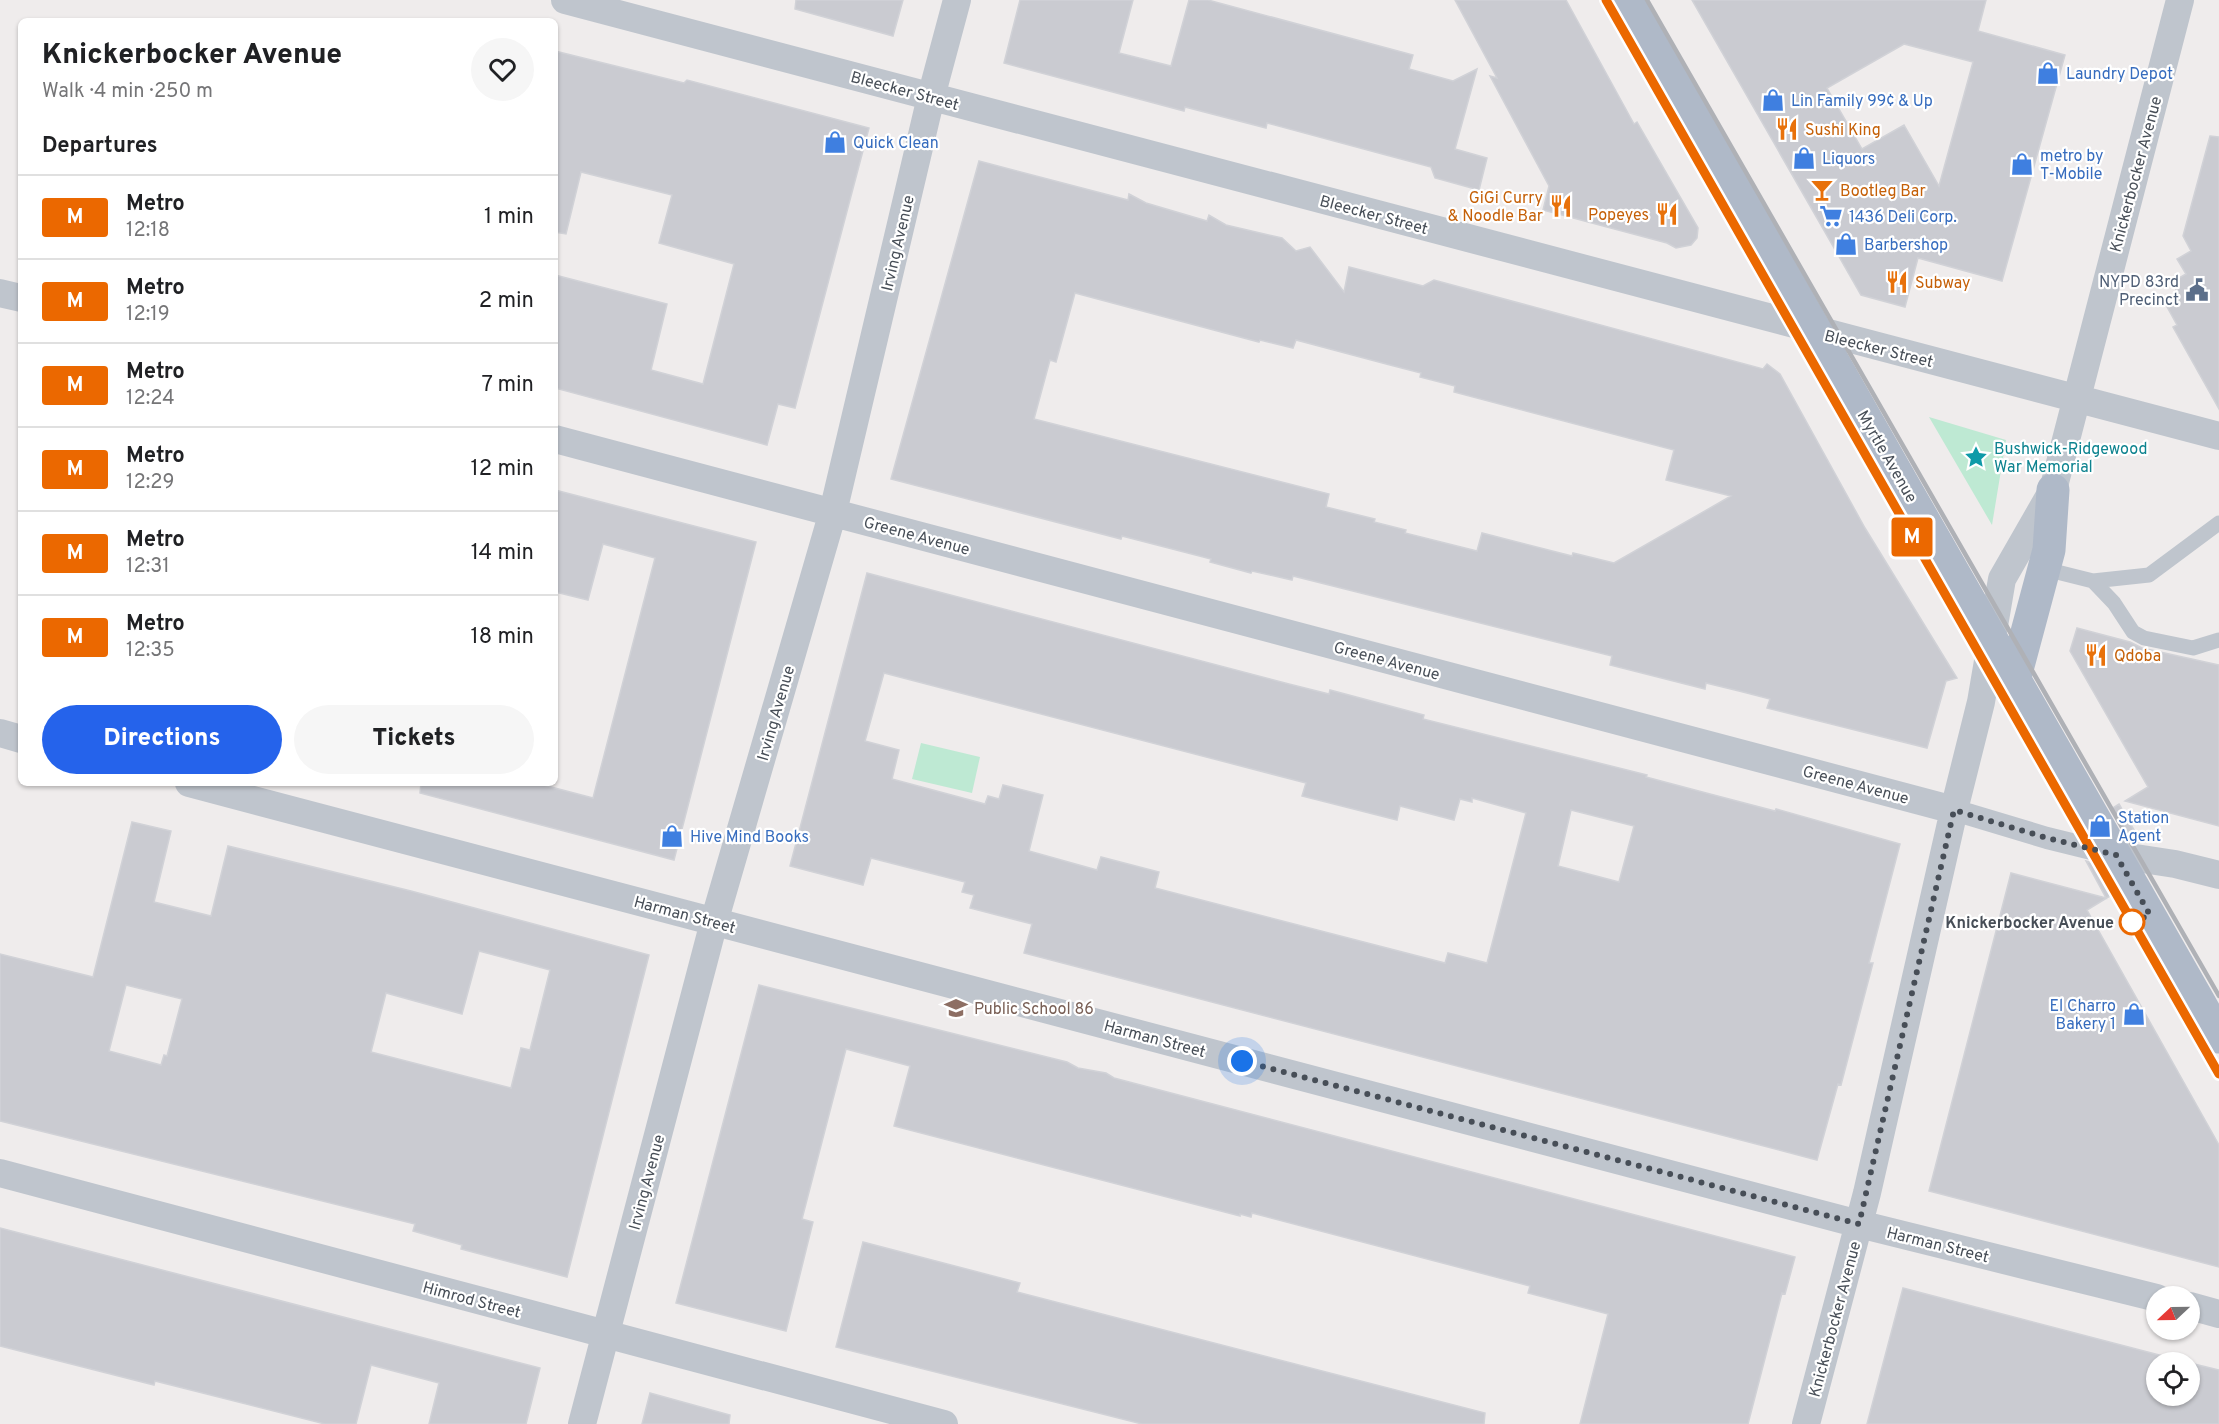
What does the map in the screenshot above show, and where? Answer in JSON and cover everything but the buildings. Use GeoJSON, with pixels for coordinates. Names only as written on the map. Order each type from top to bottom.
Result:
{"type":"FeatureCollection","features":[{"type":"Feature","properties":{"kind":"main road","name":"Myrtle Avenue"},"geometry":{"type":"LineString","coordinates":[[1628,0],[2219,1037]]}},
{"type":"Feature","properties":{"kind":"main road"},"geometry":{"type":"LineString","coordinates":[[2015,677],[2049,550],[2053,490]]}},
{"type":"Feature","properties":{"kind":"street","name":"Bleecker Street"},"geometry":{"type":"LineString","coordinates":[[565,0],[1817,332],[2219,436]]}},
{"type":"Feature","properties":{"kind":"street","name":"Irving Avenue"},"geometry":{"type":"LineString","coordinates":[[582,1424],[714,922],[833,512],[957,0]]}},
{"type":"Feature","properties":{"kind":"street","name":"Knickerbocker Avenue"},"geometry":{"type":"LineString","coordinates":[[1806,1424],[1859,1224],[1981,702],[2002,579],[2053,490],[2180,0]]}},
{"type":"Feature","properties":{"kind":"street"},"geometry":{"type":"LineString","coordinates":[[0,293],[18,297]]}},
{"type":"Feature","properties":{"kind":"street","name":"Greene Avenue"},"geometry":{"type":"LineString","coordinates":[[558,440],[1954,810],[2047,838],[2116,855],[2175,864],[2219,875]]}},
{"type":"Feature","properties":{"kind":"street"},"geometry":{"type":"LineString","coordinates":[[0,733],[18,738]]}},
{"type":"Feature","properties":{"kind":"street","name":"Harman Street"},"geometry":{"type":"LineString","coordinates":[[200,786],[1859,1224],[2146,1295]]}},
{"type":"Feature","properties":{"kind":"street","name":"Himrod Street"},"geometry":{"type":"LineString","coordinates":[[0,1173],[944,1424]]}},
{"type":"Feature","properties":{"kind":"street"},"geometry":{"type":"LineString","coordinates":[[2200,1309],[2219,1314]]}},
{"type":"Feature","properties":{"kind":"lane"},"geometry":{"type":"LineString","coordinates":[[2044,569],[2093,581],[2149,575],[2219,523]]}},
{"type":"Feature","properties":{"kind":"lane"},"geometry":{"type":"LineString","coordinates":[[2093,581],[2114,603],[2133,632],[2144,638],[2193,648],[2219,640]]}},
{"type":"Feature","properties":{"kind":"green space"},"geometry":{"type":"Polygon","coordinates":[[[1929,417],[2006,440],[1992,525],[1929,417]]]}},
{"type":"Feature","properties":{"kind":"green space"},"geometry":{"type":"Polygon","coordinates":[[[921,743],[980,757],[972,793],[912,779],[921,743]]]}},
{"type":"Feature","properties":{"kind":"railway"},"geometry":{"type":"LineString","coordinates":[[1606,0],[2219,1074]]}},
{"type":"Feature","properties":{"kind":"railway"},"geometry":{"type":"LineString","coordinates":[[1647,0],[2219,996]]}},
{"type":"Feature","properties":{"kind":"metro line","name":"M"},"geometry":{"type":"LineString","coordinates":[[1606,0],[2219,1074]]}},
{"type":"Feature","properties":{"kind":"place","name":"Laundry Depot"},"geometry":{"type":"Point","coordinates":[2048,73]}},
{"type":"Feature","properties":{"kind":"place","name":"Lin Family 99¢ & Up"},"geometry":{"type":"Point","coordinates":[1773,100]}},
{"type":"Feature","properties":{"kind":"place","name":"Sushi King"},"geometry":{"type":"Point","coordinates":[1787,129]}},
{"type":"Feature","properties":{"kind":"place","name":"Quick Clean"},"geometry":{"type":"Point","coordinates":[835,142]}},
{"type":"Feature","properties":{"kind":"place","name":"Liquors"},"geometry":{"type":"Point","coordinates":[1804,158]}},
{"type":"Feature","properties":{"kind":"place","name":"metro by T-Mobile"},"geometry":{"type":"Point","coordinates":[2022,164]}},
{"type":"Feature","properties":{"kind":"place","name":"Bootleg Bar"},"geometry":{"type":"Point","coordinates":[1822,190]}},
{"type":"Feature","properties":{"kind":"place","name":"GiGi Curry & Noodle Bar"},"geometry":{"type":"Point","coordinates":[1561,206]}},
{"type":"Feature","properties":{"kind":"place","name":"Popeyes"},"geometry":{"type":"Point","coordinates":[1667,214]}},
{"type":"Feature","properties":{"kind":"place","name":"1436 Deli Corp."},"geometry":{"type":"Point","coordinates":[1831,216]}},
{"type":"Feature","properties":{"kind":"place","name":"Barbershop"},"geometry":{"type":"Point","coordinates":[1846,244]}},
{"type":"Feature","properties":{"kind":"place","name":"Subway"},"geometry":{"type":"Point","coordinates":[1897,282]}},
{"type":"Feature","properties":{"kind":"place","name":"NYPD 83rd Precinct"},"geometry":{"type":"Point","coordinates":[2197,290]}},
{"type":"Feature","properties":{"kind":"place","name":"Bushwick-Ridgewood War Memorial"},"geometry":{"type":"Point","coordinates":[1976,457]}},
{"type":"Feature","properties":{"kind":"place","name":"Qdoba"},"geometry":{"type":"Point","coordinates":[2096,655]}},
{"type":"Feature","properties":{"kind":"place","name":"Station Agent"},"geometry":{"type":"Point","coordinates":[2100,826]}},
{"type":"Feature","properties":{"kind":"place","name":"Hive Mind Books"},"geometry":{"type":"Point","coordinates":[672,836]}},
{"type":"Feature","properties":{"kind":"place","name":"Knickerbocker Avenue"},"geometry":{"type":"Point","coordinates":[2132,922]}},
{"type":"Feature","properties":{"kind":"place","name":"Public School 86"},"geometry":{"type":"Point","coordinates":[956,1008]}},
{"type":"Feature","properties":{"kind":"place","name":"El Charro Bakery 1"},"geometry":{"type":"Point","coordinates":[2134,1014]}},
{"type":"Feature","properties":{"kind":"route"},"geometry":{"type":"LineString","coordinates":[[1242,1061],[1859,1224],[1954,810],[2047,838],[2116,855],[2150,915],[2132,922]]}}]}
